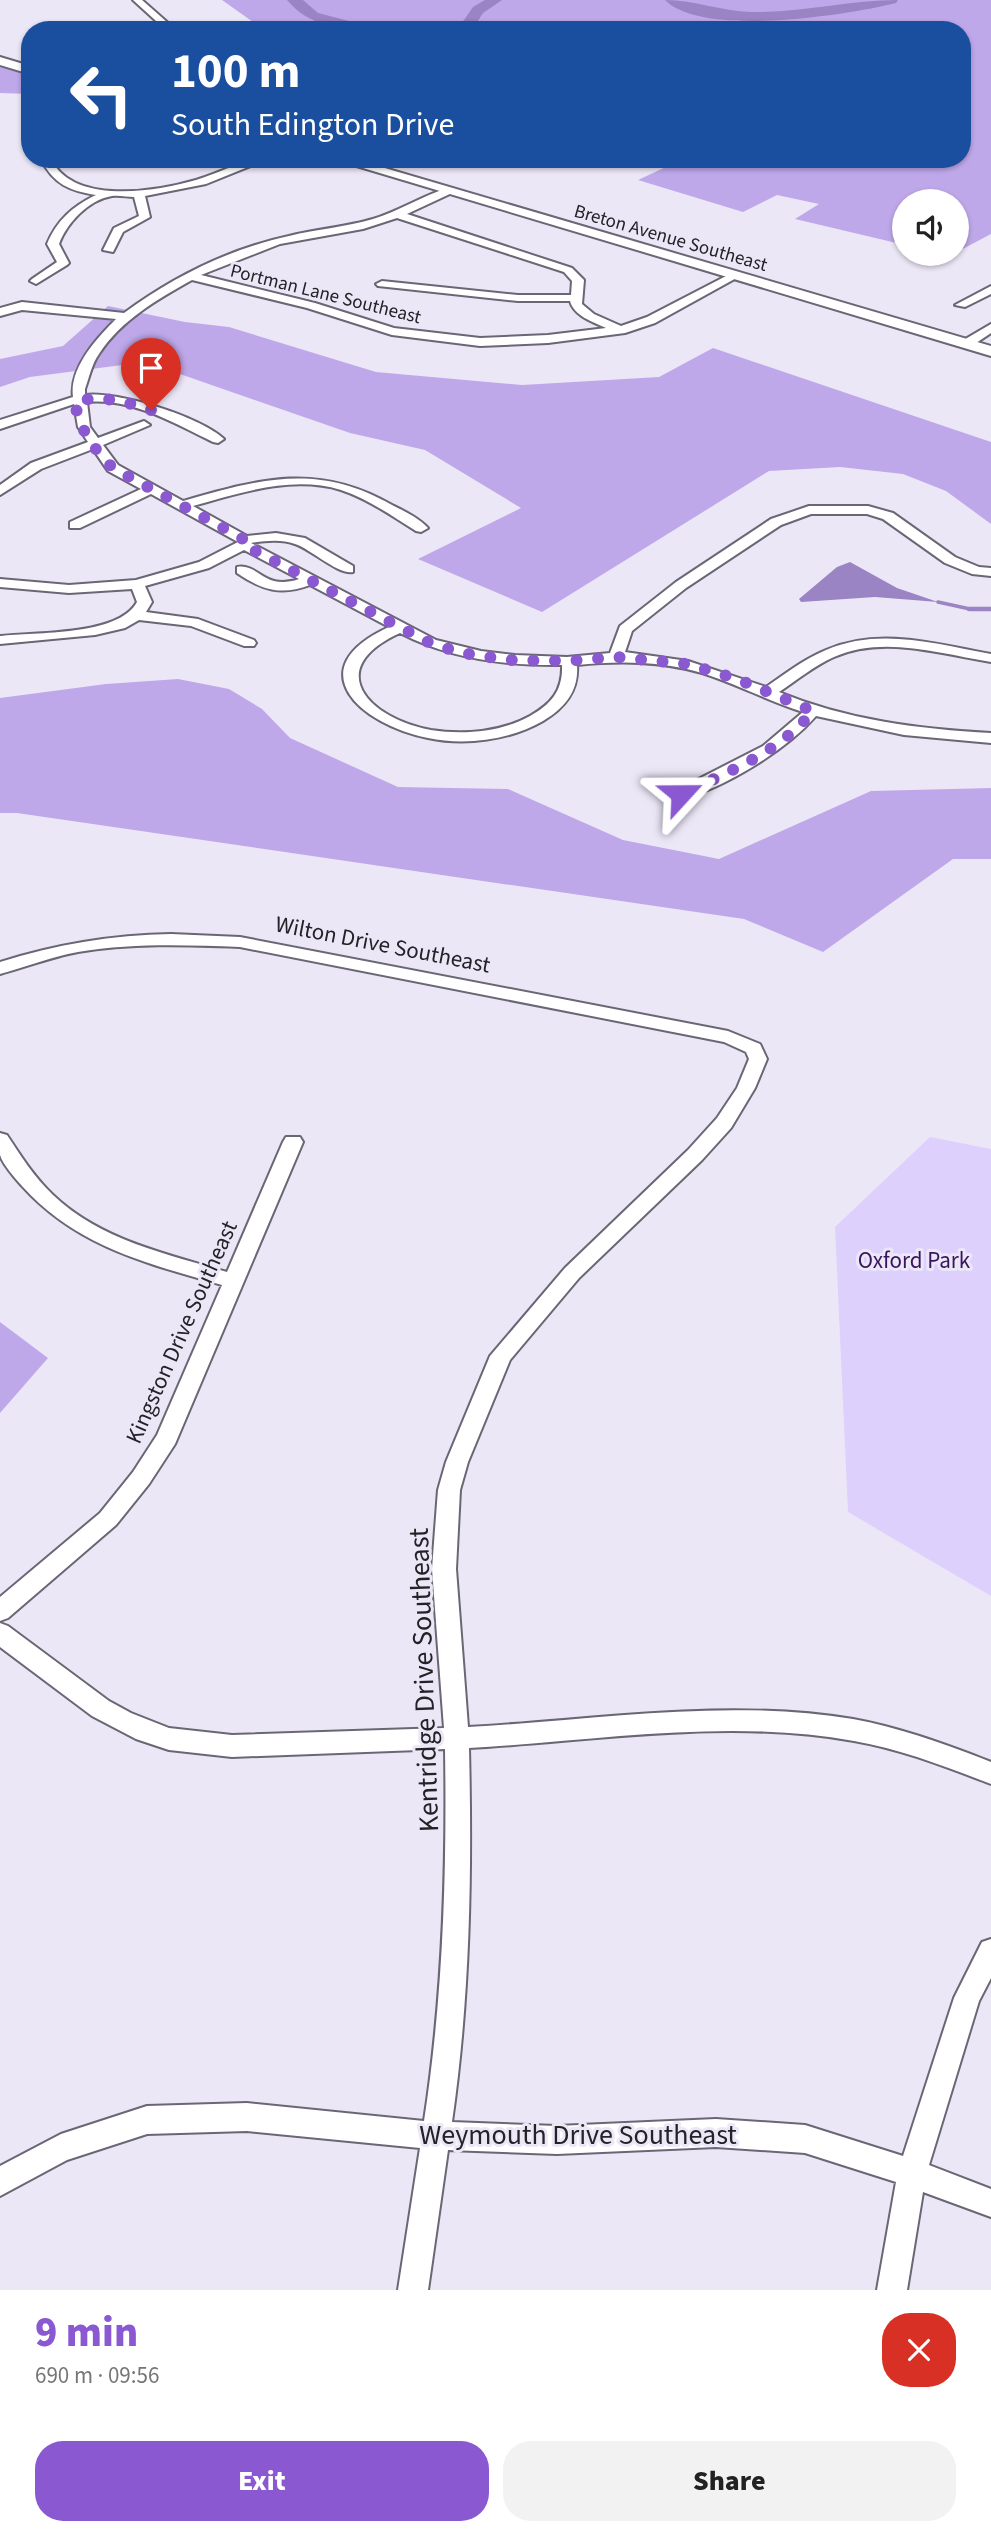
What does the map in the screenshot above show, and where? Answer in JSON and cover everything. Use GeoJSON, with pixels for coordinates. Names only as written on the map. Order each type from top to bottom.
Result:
{"type":"FeatureCollection","features":[{"type":"Feature","properties":{"kind":"main road"},"geometry":{"type":"LineString","coordinates":[[0,61],[21,67]]}},
{"type":"Feature","properties":{"kind":"main road","name":"Breton Avenue Southeast"},"geometry":{"type":"LineString","coordinates":[[370,168],[991,351]]}},
{"type":"Feature","properties":{"kind":"street"},"geometry":{"type":"LineString","coordinates":[[137,0],[162,21]]}},
{"type":"Feature","properties":{"kind":"street"},"geometry":{"type":"LineString","coordinates":[[51,168],[56,177],[69,185],[107,194],[139,194],[191,187],[239,168]]}},
{"type":"Feature","properties":{"kind":"street"},"geometry":{"type":"LineString","coordinates":[[448,191],[398,215],[351,228],[274,243],[158,291],[120,316],[85,356],[75,382],[76,415],[93,445],[113,468],[183,505],[310,580],[430,643],[462,653],[509,660],[569,661],[616,657],[687,664],[737,679],[766,694],[813,711],[858,723],[926,734],[991,737]]}},
{"type":"Feature","properties":{"kind":"street"},"geometry":{"type":"LineString","coordinates":[[36,281],[63,263],[53,244],[63,221],[78,208],[107,194]]}},
{"type":"Feature","properties":{"kind":"street"},"geometry":{"type":"LineString","coordinates":[[109,250],[118,230],[145,217],[139,194]]}},
{"type":"Feature","properties":{"kind":"street"},"geometry":{"type":"LineString","coordinates":[[398,215],[568,270],[578,280],[575,298],[581,311],[621,330]]}},
{"type":"Feature","properties":{"kind":"street","name":"Portman Lane Southeast"},"geometry":{"type":"LineString","coordinates":[[191,276],[311,305],[368,325],[411,335],[480,342],[548,339],[621,330],[651,320],[734,276]]}},
{"type":"Feature","properties":{"kind":"street"},"geometry":{"type":"LineString","coordinates":[[383,284],[517,298],[575,298]]}},
{"type":"Feature","properties":{"kind":"street"},"geometry":{"type":"LineString","coordinates":[[961,305],[991,289]]}},
{"type":"Feature","properties":{"kind":"street"},"geometry":{"type":"LineString","coordinates":[[0,312],[13,308],[35,307],[120,316]]}},
{"type":"Feature","properties":{"kind":"street"},"geometry":{"type":"LineString","coordinates":[[966,344],[991,328]]}},
{"type":"Feature","properties":{"kind":"street"},"geometry":{"type":"LineString","coordinates":[[0,425],[90,398],[127,402],[177,420],[218,439]]}},
{"type":"Feature","properties":{"kind":"street"},"geometry":{"type":"LineString","coordinates":[[0,491],[36,466],[144,425]]}},
{"type":"Feature","properties":{"kind":"street"},"geometry":{"type":"LineString","coordinates":[[183,505],[278,482],[322,482],[366,496],[421,528]]}},
{"type":"Feature","properties":{"kind":"street"},"geometry":{"type":"LineString","coordinates":[[75,525],[151,489]]}},
{"type":"Feature","properties":{"kind":"street"},"geometry":{"type":"LineString","coordinates":[[616,657],[625,629],[681,585],[776,522],[809,510],[844,508],[878,512],[898,523],[951,562],[973,570],[991,572]]}},
{"type":"Feature","properties":{"kind":"street"},"geometry":{"type":"LineString","coordinates":[[0,583],[69,589],[138,584],[205,565],[245,542],[276,535],[310,544],[348,569]]}},
{"type":"Feature","properties":{"kind":"street"},"geometry":{"type":"LineString","coordinates":[[242,570],[271,588],[288,588],[310,580]]}},
{"type":"Feature","properties":{"kind":"street"},"geometry":{"type":"LineString","coordinates":[[0,640],[119,627],[140,616],[146,606],[144,593],[138,584]]}},
{"type":"Feature","properties":{"kind":"street"},"geometry":{"type":"LineString","coordinates":[[140,616],[193,622],[249,643]]}},
{"type":"Feature","properties":{"kind":"street"},"geometry":{"type":"LineString","coordinates":[[399,628],[375,640],[363,650],[350,671],[352,686],[364,708],[397,726],[431,734],[475,737],[521,727],[531,722],[553,710],[566,695],[571,680],[569,661]]}},
{"type":"Feature","properties":{"kind":"street"},"geometry":{"type":"LineString","coordinates":[[766,694],[831,653],[864,644],[911,644],[991,658]]}},
{"type":"Feature","properties":{"kind":"street"},"geometry":{"type":"LineString","coordinates":[[681,794],[769,750],[796,731],[813,711]]}},
{"type":"Feature","properties":{"kind":"street","name":"Wilton Drive Southeast"},"geometry":{"type":"LineString","coordinates":[[0,968],[57,951],[102,943],[172,938],[240,942],[728,1037],[754,1048]]}},
{"type":"Feature","properties":{"kind":"street","name":"Kentridge Drive Southeast"},"geometry":{"type":"LineString","coordinates":[[413,2290],[446,2069],[457,1925],[457,1740],[444,1569],[447,1512],[457,1462],[501,1356],[572,1273],[695,1155],[724,1123],[756,1069],[758,1059],[754,1048]]}},
{"type":"Feature","properties":{"kind":"street"},"geometry":{"type":"LineString","coordinates":[[0,1140],[17,1170],[43,1200],[75,1223],[114,1246],[232,1281]]}},
{"type":"Feature","properties":{"kind":"street","name":"Kingston Drive Southeast"},"geometry":{"type":"LineString","coordinates":[[0,1611],[108,1518],[141,1478],[167,1437],[293,1142]]}},
{"type":"Feature","properties":{"kind":"street"},"geometry":{"type":"LineString","coordinates":[[0,1633],[91,1703],[125,1724],[170,1740],[216,1744],[457,1740],[707,1721],[767,1720],[836,1727],[888,1737],[991,1773]]}},
{"type":"Feature","properties":{"kind":"street"},"geometry":{"type":"LineString","coordinates":[[892,2290],[912,2173],[967,1998],[991,1951]]}},
{"type":"Feature","properties":{"kind":"street","name":"Weymouth Drive Southeast"},"geometry":{"type":"LineString","coordinates":[[0,2182],[61,2148],[147,2120],[247,2117],[436,2136],[557,2140],[716,2133],[805,2139],[912,2173],[991,2203]]}},
{"type":"Feature","properties":{"kind":"green space","name":"Oxford Park"},"geometry":{"type":"Polygon","coordinates":[[[930,1137],[991,1149],[991,1596],[848,1512],[835,1227],[930,1137]]]}},
{"type":"Feature","properties":{"kind":"shaded area"},"geometry":{"type":"Polygon","coordinates":[[[222,0],[991,0],[991,234],[969,246],[969,189],[892,189],[892,242],[795,219],[819,204],[777,195],[743,212],[638,180],[664,168],[971,168],[971,21],[252,21],[222,0]]]}},
{"type":"Feature","properties":{"kind":"shaded area"},"geometry":{"type":"Polygon","coordinates":[[[0,65],[21,71],[21,94],[0,93],[0,65]]]}},
{"type":"Feature","properties":{"kind":"shaded area"},"geometry":{"type":"Polygon","coordinates":[[[108,306],[185,322],[229,327],[376,372],[522,385],[659,377],[713,348],[991,442],[991,524],[946,491],[903,474],[840,467],[769,471],[542,612],[418,559],[521,508],[425,450],[350,433],[180,374],[130,364],[30,377],[0,387],[0,359],[63,346],[108,306]]]}},
{"type":"Feature","properties":{"kind":"shaded area"},"geometry":{"type":"Polygon","coordinates":[[[850,562],[897,588],[938,602],[875,597],[801,602],[799,599],[837,567],[850,562]]]}},
{"type":"Feature","properties":{"kind":"shaded area"},"geometry":{"type":"Polygon","coordinates":[[[178,679],[229,689],[262,709],[290,738],[398,787],[508,789],[623,840],[719,859],[871,791],[991,788],[991,859],[953,859],[823,952],[744,919],[17,813],[0,813],[0,698],[106,684],[178,679]]]}},
{"type":"Feature","properties":{"kind":"shaded area"},"geometry":{"type":"Polygon","coordinates":[[[0,1322],[48,1358],[0,1413],[0,1322]]]}},
{"type":"Feature","properties":{"kind":"waterway"},"geometry":{"type":"LineString","coordinates":[[294,0],[313,16],[332,21]]}},
{"type":"Feature","properties":{"kind":"waterway"},"geometry":{"type":"LineString","coordinates":[[470,21],[478,10],[495,0]]}},
{"type":"Feature","properties":{"kind":"waterway"},"geometry":{"type":"LineString","coordinates":[[672,0],[693,9],[748,16],[811,14],[891,0]]}},
{"type":"Feature","properties":{"kind":"waterway"},"geometry":{"type":"LineString","coordinates":[[938,602],[970,609]]}},
{"type":"Feature","properties":{"kind":"waterway"},"geometry":{"type":"LineString","coordinates":[[970,609],[991,609]]}},
{"type":"Feature","properties":{"kind":"route"},"geometry":{"type":"LineString","coordinates":[[151,410],[108,399],[90,398],[75,402],[76,415],[86,433],[101,457],[113,468],[245,540],[244,545],[430,643],[462,653],[509,660],[569,661],[616,657],[687,664],[737,679],[766,694],[813,711],[796,731],[769,750],[726,774],[681,794]]}}]}
